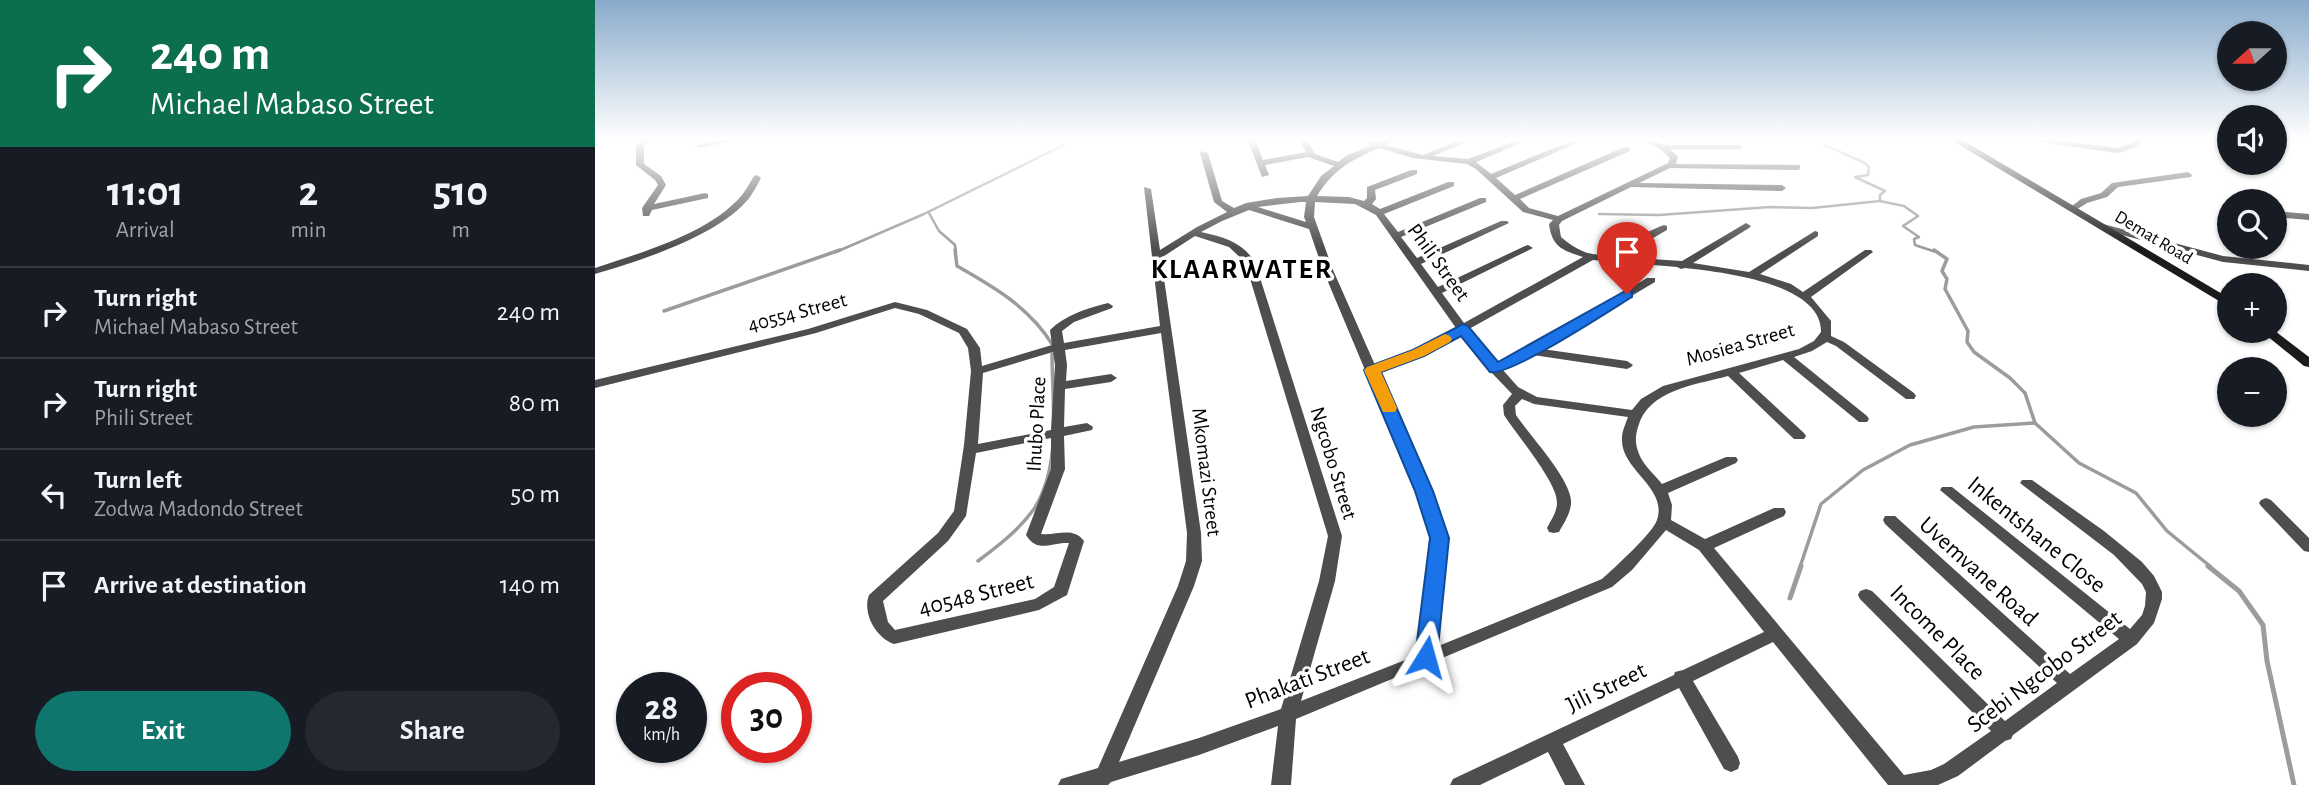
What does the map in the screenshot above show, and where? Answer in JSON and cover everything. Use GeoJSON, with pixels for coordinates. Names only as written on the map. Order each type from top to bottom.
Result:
{"type":"FeatureCollection","features":[{"type":"Feature","properties":{"kind":"street"},"geometry":{"type":"LineString","coordinates":[[653,175],[662,185],[646,211],[705,196]]}},
{"type":"Feature","properties":{"kind":"street"},"geometry":{"type":"LineString","coordinates":[[1210,175],[1218,202],[1232,211]]}},
{"type":"Feature","properties":{"kind":"street"},"geometry":{"type":"LineString","coordinates":[[1328,175],[1311,198],[1309,217],[1312,228],[1424,491],[1440,538],[1426,657]]}},
{"type":"Feature","properties":{"kind":"street"},"geometry":{"type":"LineString","coordinates":[[1157,256],[1193,233],[1245,206],[1264,201],[1311,198],[1367,203],[1372,199],[1370,190],[1408,175]]}},
{"type":"Feature","properties":{"kind":"street"},"geometry":{"type":"LineString","coordinates":[[1487,175],[1529,212],[1559,219],[1653,175]]}},
{"type":"Feature","properties":{"kind":"street"},"geometry":{"type":"LineString","coordinates":[[1490,177],[1496,175]]}},
{"type":"Feature","properties":{"kind":"street"},"geometry":{"type":"LineString","coordinates":[[1513,199],[1569,175]]}},
{"type":"Feature","properties":{"kind":"street","name":"Demat Road"},"geometry":{"type":"LineString","coordinates":[[2014,175],[2217,296]]}},
{"type":"Feature","properties":{"kind":"street"},"geometry":{"type":"LineString","coordinates":[[2073,209],[2084,201],[2104,195],[2115,185],[2188,175]]}},
{"type":"Feature","properties":{"kind":"street"},"geometry":{"type":"LineString","coordinates":[[595,271],[639,257],[713,223],[731,210],[754,187],[758,178]]}},
{"type":"Feature","properties":{"kind":"street"},"geometry":{"type":"LineString","coordinates":[[1379,213],[1451,184]]}},
{"type":"Feature","properties":{"kind":"street"},"geometry":{"type":"LineString","coordinates":[[1631,186],[1782,188]]}},
{"type":"Feature","properties":{"kind":"street","name":"Mkomazi Street"},"geometry":{"type":"LineString","coordinates":[[1102,780],[1186,586],[1194,561],[1194,533],[1186,468],[1147,189]]}},
{"type":"Feature","properties":{"kind":"street"},"geometry":{"type":"LineString","coordinates":[[1396,236],[1483,200]]}},
{"type":"Feature","properties":{"kind":"street","name":"Phili Street"},"geometry":{"type":"LineString","coordinates":[[1367,203],[1379,213],[1463,329],[1519,394]]}},
{"type":"Feature","properties":{"kind":"street"},"geometry":{"type":"LineString","coordinates":[[1245,206],[1312,228]]}},
{"type":"Feature","properties":{"kind":"street"},"geometry":{"type":"LineString","coordinates":[[2287,215],[2309,218]]}},
{"type":"Feature","properties":{"kind":"street","name":"Mosiea Street"},"geometry":{"type":"LineString","coordinates":[[1559,219],[1554,224],[1556,238],[1569,249],[1591,257],[1753,274],[1805,296],[1826,323],[1825,337],[1818,344],[1786,356],[1659,392],[1635,414]]}},
{"type":"Feature","properties":{"kind":"street"},"geometry":{"type":"LineString","coordinates":[[1414,263],[1504,223]]}},
{"type":"Feature","properties":{"kind":"street"},"geometry":{"type":"LineString","coordinates":[[1681,266],[1746,226]]}},
{"type":"Feature","properties":{"kind":"street"},"geometry":{"type":"LineString","coordinates":[[2103,227],[2223,259],[2309,268]]}},
{"type":"Feature","properties":{"kind":"street"},"geometry":{"type":"LineString","coordinates":[[1608,259],[1664,228]]}},
{"type":"Feature","properties":{"kind":"street","name":"Ngcobo Street"},"geometry":{"type":"LineString","coordinates":[[1193,233],[1232,244],[1245,253],[1250,262],[1335,536],[1327,581],[1288,714],[1282,785]]}},
{"type":"Feature","properties":{"kind":"street"},"geometry":{"type":"LineString","coordinates":[[1753,274],[1815,234]]}},
{"type":"Feature","properties":{"kind":"street"},"geometry":{"type":"LineString","coordinates":[[1437,291],[1528,248]]}},
{"type":"Feature","properties":{"kind":"street"},"geometry":{"type":"LineString","coordinates":[[1805,296],[1868,252]]}},
{"type":"Feature","properties":{"kind":"street"},"geometry":{"type":"LineString","coordinates":[[1372,370],[1419,353],[1591,257]]}},
{"type":"Feature","properties":{"kind":"street"},"geometry":{"type":"LineString","coordinates":[[1495,369],[1531,351],[1651,280]]}},
{"type":"Feature","properties":{"kind":"street","name":"40554 Street"},"geometry":{"type":"LineString","coordinates":[[595,384],[823,328],[895,305],[923,312],[963,331],[974,348],[977,371]]}},
{"type":"Feature","properties":{"kind":"street"},"geometry":{"type":"LineString","coordinates":[[1060,347],[1056,333],[1059,326],[1108,306]]}},
{"type":"Feature","properties":{"kind":"street"},"geometry":{"type":"LineString","coordinates":[[874,599],[955,523],[963,503],[977,371],[1060,347],[1165,329]]}},
{"type":"Feature","properties":{"kind":"street"},"geometry":{"type":"LineString","coordinates":[[1825,337],[1839,344],[1910,396]]}},
{"type":"Feature","properties":{"kind":"street"},"geometry":{"type":"LineString","coordinates":[[2283,343],[2309,363]]}},
{"type":"Feature","properties":{"kind":"street","name":"Ihubo Place"},"geometry":{"type":"LineString","coordinates":[[1060,347],[1058,469],[1033,535],[1039,541],[1068,537],[1077,541]]}},
{"type":"Feature","properties":{"kind":"street"},"geometry":{"type":"LineString","coordinates":[[1531,351],[1627,365]]}},
{"type":"Feature","properties":{"kind":"street"},"geometry":{"type":"LineString","coordinates":[[1786,356],[1863,419]]}},
{"type":"Feature","properties":{"kind":"street"},"geometry":{"type":"LineString","coordinates":[[1730,371],[1799,436]]}},
{"type":"Feature","properties":{"kind":"street"},"geometry":{"type":"LineString","coordinates":[[1059,386],[1111,378]]}},
{"type":"Feature","properties":{"kind":"street"},"geometry":{"type":"LineString","coordinates":[[1554,528],[1561,516],[1565,499],[1558,484],[1510,415],[1509,405],[1519,394],[1534,400],[1635,414],[1628,438],[1630,447],[1633,458],[1660,491],[1665,505],[1664,522],[1704,546],[1899,785]]}},
{"type":"Feature","properties":{"kind":"street"},"geometry":{"type":"LineString","coordinates":[[970,450],[1087,427]]}},
{"type":"Feature","properties":{"kind":"street"},"geometry":{"type":"LineString","coordinates":[[1660,491],[1731,460]]}},
{"type":"Feature","properties":{"kind":"street","name":"Scebi Ngcobo Street"},"geometry":{"type":"LineString","coordinates":[[1899,785],[1933,778],[1951,770],[2004,733],[2131,639],[2144,626],[2153,607],[2154,592],[2151,582],[2122,554],[2027,483]]}},
{"type":"Feature","properties":{"kind":"street","name":"Inkentshane Close"},"geometry":{"type":"LineString","coordinates":[[1947,490],[2131,639]]}},
{"type":"Feature","properties":{"kind":"street"},"geometry":{"type":"LineString","coordinates":[[2266,503],[2309,547]]}},
{"type":"Feature","properties":{"kind":"street"},"geometry":{"type":"LineString","coordinates":[[1704,546],[1779,512]]}},
{"type":"Feature","properties":{"kind":"street","name":"Uvemvane Road"},"geometry":{"type":"LineString","coordinates":[[1890,520],[2069,684]]}},
{"type":"Feature","properties":{"kind":"street","name":"Phakati Street"},"geometry":{"type":"LineString","coordinates":[[1068,785],[1102,780],[1288,714],[1608,583],[1627,566],[1664,522]]}},
{"type":"Feature","properties":{"kind":"street","name":"40548 Street"},"geometry":{"type":"LineString","coordinates":[[874,599],[881,628],[886,635],[894,637],[1039,604],[1061,592],[1077,541]]}},
{"type":"Feature","properties":{"kind":"street","name":"Income Place"},"geometry":{"type":"LineString","coordinates":[[1866,595],[2004,733]]}},
{"type":"Feature","properties":{"kind":"street","name":"Jili Street"},"geometry":{"type":"LineString","coordinates":[[1460,785],[1775,634]]}},
{"type":"Feature","properties":{"kind":"street"},"geometry":{"type":"LineString","coordinates":[[1681,677],[1731,763]]}},
{"type":"Feature","properties":{"kind":"street"},"geometry":{"type":"LineString","coordinates":[[1552,741],[1575,785]]}},
{"type":"Feature","properties":{"kind":"waterway"},"geometry":{"type":"LineString","coordinates":[[836,252],[924,214],[1004,175]]}},
{"type":"Feature","properties":{"kind":"waterway"},"geometry":{"type":"LineString","coordinates":[[1868,175],[1855,177],[1885,191],[1880,195],[1880,201]]}},
{"type":"Feature","properties":{"kind":"waterway"},"geometry":{"type":"LineString","coordinates":[[1599,214],[1659,215],[1770,207],[1812,208],[1880,201]]}},
{"type":"Feature","properties":{"kind":"waterway"},"geometry":{"type":"LineString","coordinates":[[1880,201],[1904,206],[1918,216],[1903,226],[1919,237],[1914,239],[1915,245],[1936,252]]}},
{"type":"Feature","properties":{"kind":"waterway"},"geometry":{"type":"LineString","coordinates":[[929,213],[939,231],[955,245],[956,252]]}},
{"type":"Feature","properties":{"kind":"waterway"},"geometry":{"type":"LineString","coordinates":[[664,311],[840,250]]}},
{"type":"Feature","properties":{"kind":"waterway"},"geometry":{"type":"LineString","coordinates":[[955,250],[957,266],[1022,309],[1052,344]]}},
{"type":"Feature","properties":{"kind":"waterway"},"geometry":{"type":"LineString","coordinates":[[1934,250],[1947,259],[1942,271],[1947,279],[1945,289],[1968,331],[1967,342],[1974,352],[2010,378],[2025,393],[2035,423]]}},
{"type":"Feature","properties":{"kind":"waterway"},"geometry":{"type":"LineString","coordinates":[[978,561],[1022,524],[1043,492],[1052,454],[1052,354]]}},
{"type":"Feature","properties":{"kind":"waterway"},"geometry":{"type":"LineString","coordinates":[[1800,567],[1821,504],[1863,470],[1910,445],[1974,427],[2035,423]]}},
{"type":"Feature","properties":{"kind":"waterway"},"geometry":{"type":"LineString","coordinates":[[2035,423],[2079,463],[2136,493],[2167,531],[2211,567]]}},
{"type":"Feature","properties":{"kind":"waterway"},"geometry":{"type":"LineString","coordinates":[[1790,598],[1801,566]]}},
{"type":"Feature","properties":{"kind":"waterway"},"geometry":{"type":"LineString","coordinates":[[2208,566],[2239,591],[2263,625],[2267,661],[2294,785]]}},
{"type":"Feature","properties":{"kind":"slow traffic"},"geometry":{"type":"LineString","coordinates":[[1389,408],[1372,370],[1419,353],[1445,339]]}},
{"type":"Feature","properties":{"kind":"district","name":"KLAARWATER"},"geometry":{"type":"Point","coordinates":[1242,268]}},
{"type":"Feature","properties":{"kind":"route"},"geometry":{"type":"LineString","coordinates":[[1426,657],[1440,538],[1424,491],[1372,370],[1419,353],[1463,329],[1495,369],[1531,351],[1627,294]]}}]}
